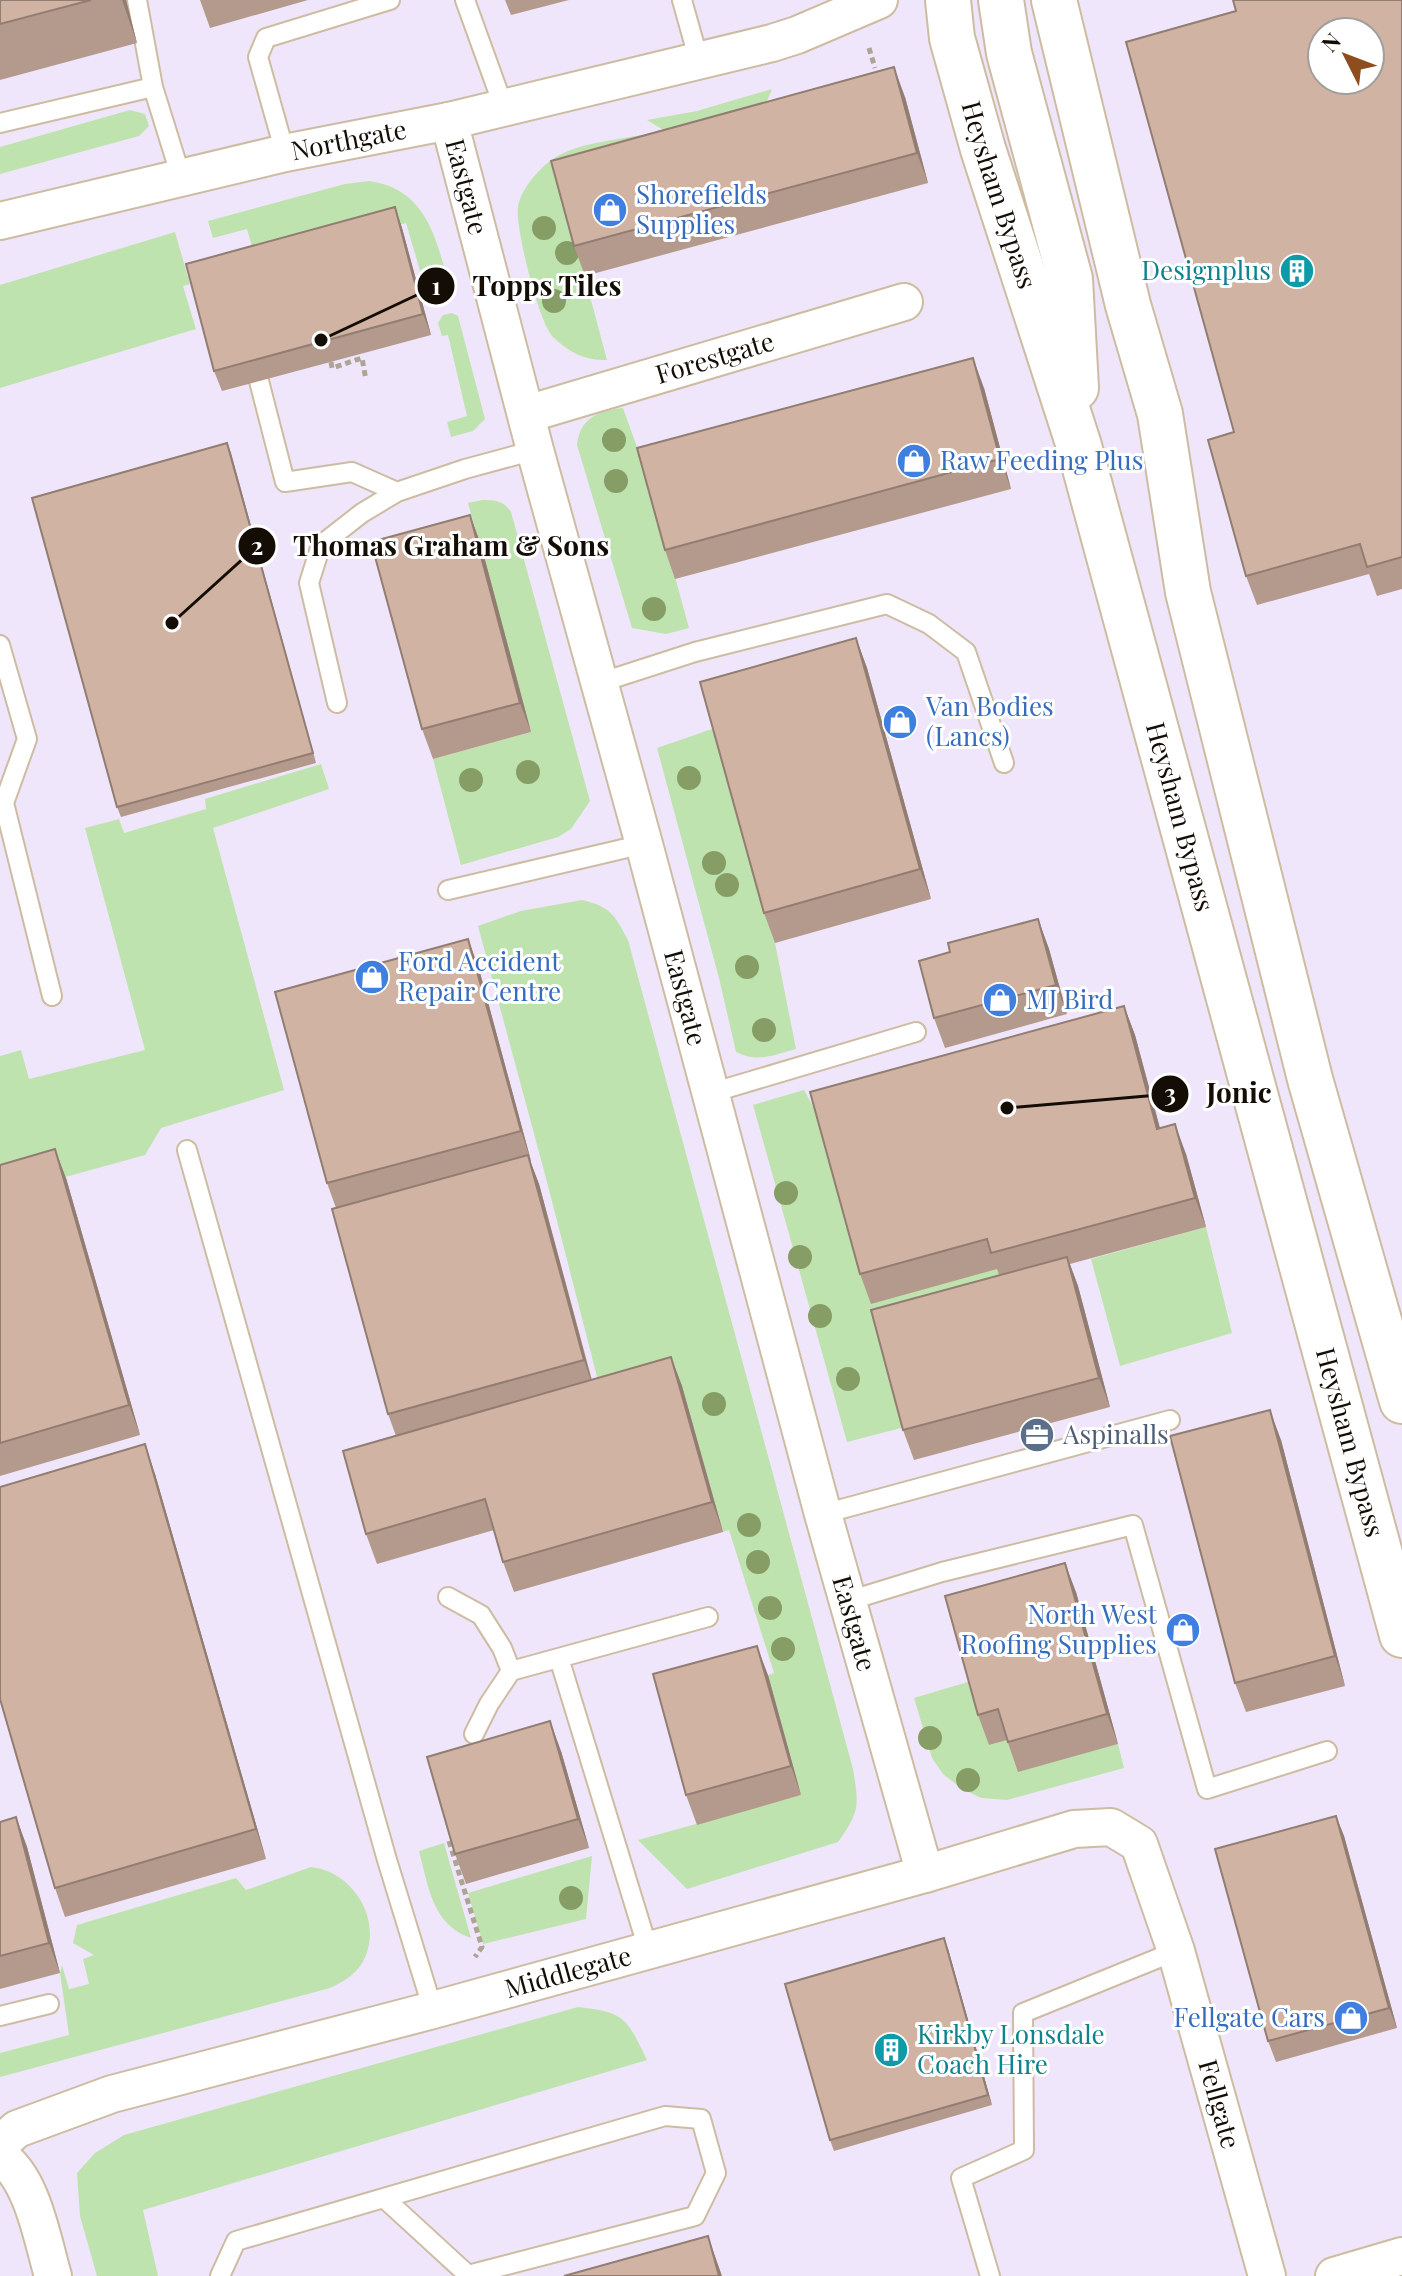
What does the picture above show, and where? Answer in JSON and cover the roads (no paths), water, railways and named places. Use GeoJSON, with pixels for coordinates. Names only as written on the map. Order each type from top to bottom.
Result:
{"type":"FeatureCollection","features":[{"type":"Feature","properties":{"kind":"highway","name":"Heysham Bypass"},"geometry":{"type":"LineString","coordinates":[[948,0],[952,38],[983,149],[1079,446],[1402,1635]]}},
{"type":"Feature","properties":{"kind":"highway"},"geometry":{"type":"LineString","coordinates":[[1001,0],[1009,53],[1070,279],[1079,446]]}},
{"type":"Feature","properties":{"kind":"highway"},"geometry":{"type":"LineString","coordinates":[[1054,0],[1128,305],[1160,414],[1188,592],[1310,1079],[1402,1401]]}},
{"type":"Feature","properties":{"kind":"street","name":"Northgate"},"geometry":{"type":"LineString","coordinates":[[0,221],[285,153],[449,121],[699,61],[797,35],[879,0]]}},
{"type":"Feature","properties":{"kind":"street","name":"Eastgate"},"geometry":{"type":"LineString","coordinates":[[449,121],[823,1514],[925,1874]]}},
{"type":"Feature","properties":{"kind":"street","name":"Forestgate"},"geometry":{"type":"LineString","coordinates":[[527,414],[904,302]]}},
{"type":"Feature","properties":{"kind":"street","name":"Middlegate"},"geometry":{"type":"LineString","coordinates":[[0,2144],[17,2129],[112,2094],[433,2010],[925,1874],[1074,1829],[1111,1827],[1139,1844]]}},
{"type":"Feature","properties":{"kind":"street","name":"Fellgate"},"geometry":{"type":"LineString","coordinates":[[1139,1844],[1176,1951],[1267,2276]]}},
{"type":"Feature","properties":{"kind":"street"},"geometry":{"type":"LineString","coordinates":[[0,2157],[19,2178],[30,2198],[53,2276]]}},
{"type":"Feature","properties":{"kind":"street"},"geometry":{"type":"LineString","coordinates":[[1334,2276],[1402,2256]]}},
{"type":"Feature","properties":{"kind":"lane"},"geometry":{"type":"LineString","coordinates":[[137,0],[153,87],[181,177]]}},
{"type":"Feature","properties":{"kind":"lane"},"geometry":{"type":"LineString","coordinates":[[285,153],[258,57],[266,38],[390,0]]}},
{"type":"Feature","properties":{"kind":"lane"},"geometry":{"type":"LineString","coordinates":[[465,0],[504,108]]}},
{"type":"Feature","properties":{"kind":"lane"},"geometry":{"type":"LineString","coordinates":[[682,0],[699,61]]}},
{"type":"Feature","properties":{"kind":"lane"},"geometry":{"type":"LineString","coordinates":[[0,123],[153,87]]}},
{"type":"Feature","properties":{"kind":"lane"},"geometry":{"type":"LineString","coordinates":[[259,381],[285,482],[352,472],[397,492]]}},
{"type":"Feature","properties":{"kind":"lane"},"geometry":{"type":"LineString","coordinates":[[337,703],[309,583],[321,545],[362,513],[397,492],[535,450]]}},
{"type":"Feature","properties":{"kind":"lane"},"geometry":{"type":"LineString","coordinates":[[599,683],[695,652],[887,604],[929,624],[966,652],[1004,763]]}},
{"type":"Feature","properties":{"kind":"lane"},"geometry":{"type":"LineString","coordinates":[[0,645],[27,739],[4,803],[52,996]]}},
{"type":"Feature","properties":{"kind":"lane"},"geometry":{"type":"LineString","coordinates":[[448,890],[644,844]]}},
{"type":"Feature","properties":{"kind":"lane"},"geometry":{"type":"LineString","coordinates":[[711,1093],[916,1032]]}},
{"type":"Feature","properties":{"kind":"lane"},"geometry":{"type":"LineString","coordinates":[[187,1150],[387,1860],[433,2010]]}},
{"type":"Feature","properties":{"kind":"lane"},"geometry":{"type":"LineString","coordinates":[[823,1514],[1170,1420]]}},
{"type":"Feature","properties":{"kind":"lane"},"geometry":{"type":"LineString","coordinates":[[848,1601],[942,1572],[1133,1525],[1207,1789],[1327,1751]]}},
{"type":"Feature","properties":{"kind":"lane"},"geometry":{"type":"LineString","coordinates":[[448,1597],[481,1615],[502,1648],[511,1671]]}},
{"type":"Feature","properties":{"kind":"lane"},"geometry":{"type":"LineString","coordinates":[[474,1734],[511,1671],[708,1617]]}},
{"type":"Feature","properties":{"kind":"lane"},"geometry":{"type":"LineString","coordinates":[[559,1658],[648,1949]]}},
{"type":"Feature","properties":{"kind":"lane"},"geometry":{"type":"LineString","coordinates":[[990,2276],[961,2178],[1024,2150],[1023,2013],[1176,1951]]}},
{"type":"Feature","properties":{"kind":"lane"},"geometry":{"type":"LineString","coordinates":[[0,2016],[49,2004]]}},
{"type":"Feature","properties":{"kind":"lane"},"geometry":{"type":"LineString","coordinates":[[220,2276],[236,2241],[665,2116],[701,2119],[716,2173],[695,2216],[468,2275],[384,2198]]}},
{"type":"Feature","properties":{"kind":"place","name":"Shorefields Supplies"},"geometry":{"type":"Point","coordinates":[610,210]}},
{"type":"Feature","properties":{"kind":"place","name":"Designplus"},"geometry":{"type":"Point","coordinates":[1297,271]}},
{"type":"Feature","properties":{"kind":"place","name":"Topps Tiles"},"geometry":{"type":"Point","coordinates":[321,340]}},
{"type":"Feature","properties":{"kind":"place","name":"Raw Feeding Plus"},"geometry":{"type":"Point","coordinates":[914,461]}},
{"type":"Feature","properties":{"kind":"place","name":"Thomas Graham & Sons"},"geometry":{"type":"Point","coordinates":[172,623]}},
{"type":"Feature","properties":{"kind":"place","name":"Van Bodies (Lancs)"},"geometry":{"type":"Point","coordinates":[900,722]}},
{"type":"Feature","properties":{"kind":"place","name":"Ford Accident Repair Centre"},"geometry":{"type":"Point","coordinates":[372,977]}},
{"type":"Feature","properties":{"kind":"place","name":"MJ Bird"},"geometry":{"type":"Point","coordinates":[1000,1000]}},
{"type":"Feature","properties":{"kind":"place","name":"Jonic"},"geometry":{"type":"Point","coordinates":[1007,1108]}},
{"type":"Feature","properties":{"kind":"place","name":"Aspinalls"},"geometry":{"type":"Point","coordinates":[1037,1435]}},
{"type":"Feature","properties":{"kind":"place","name":"North West Roofing Supplies"},"geometry":{"type":"Point","coordinates":[1183,1630]}},
{"type":"Feature","properties":{"kind":"place","name":"Fellgate Cars"},"geometry":{"type":"Point","coordinates":[1351,2018]}},
{"type":"Feature","properties":{"kind":"place","name":"Kirkby Lonsdale Coach Hire"},"geometry":{"type":"Point","coordinates":[891,2050]}}]}
